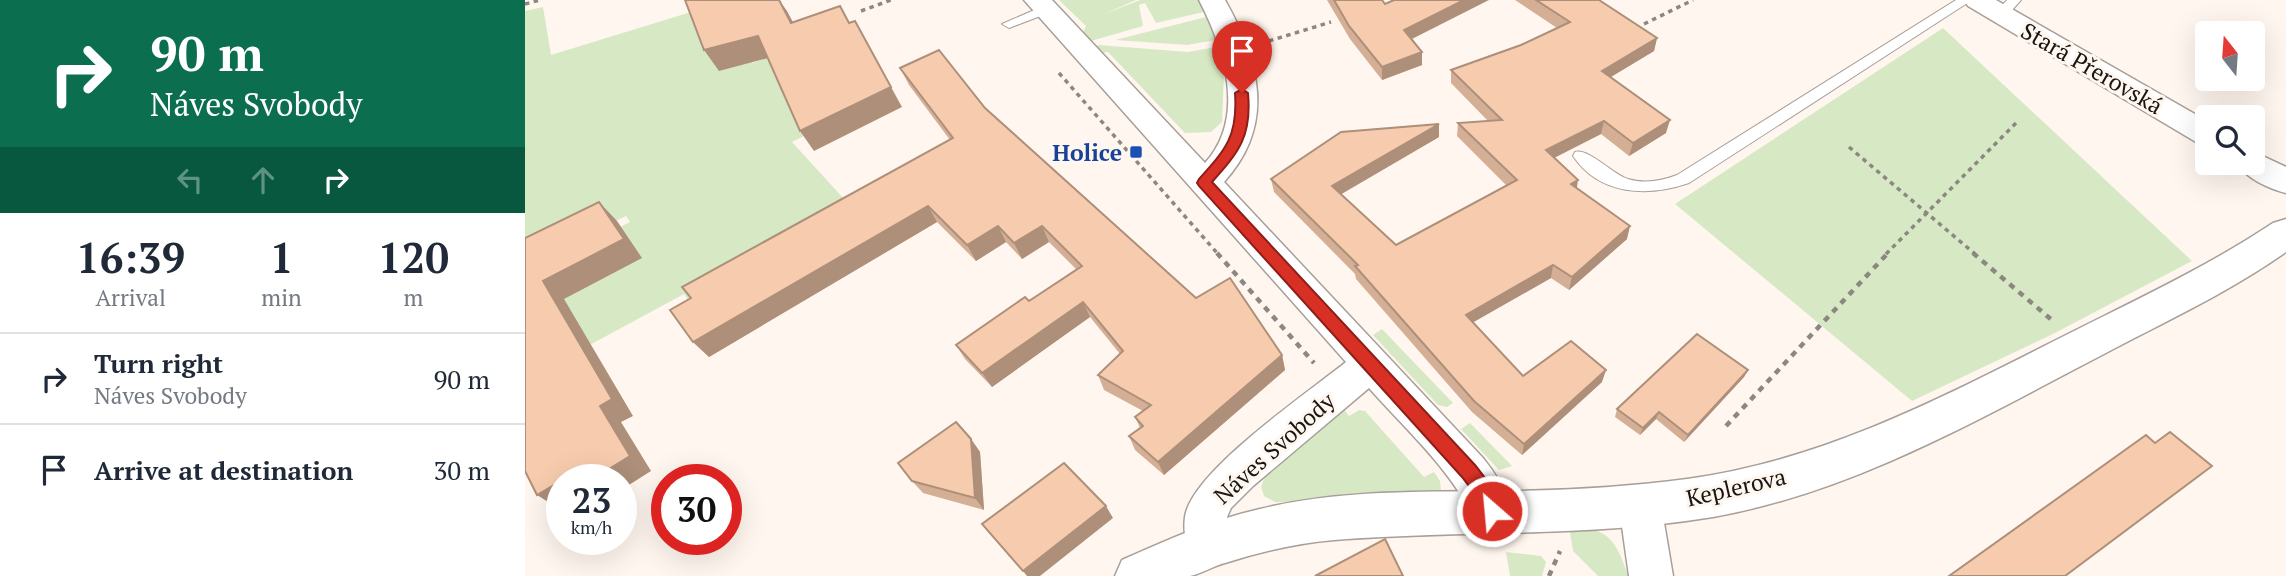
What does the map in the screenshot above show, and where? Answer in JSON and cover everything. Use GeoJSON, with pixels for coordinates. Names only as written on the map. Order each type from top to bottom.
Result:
{"type":"FeatureCollection","features":[{"type":"Feature","properties":{"kind":"main road","name":"Keplerova"},"geometry":{"type":"LineString","coordinates":[[1139,576],[1207,544],[1248,531],[1298,522],[1385,514],[1640,506],[1736,492],[1826,465],[1894,439],[2083,346],[2239,263],[2286,233]]}},
{"type":"Feature","properties":{"kind":"street"},"geometry":{"type":"LineString","coordinates":[[1204,183],[1232,150],[1239,136],[1243,114],[1236,56],[1212,0]]}},
{"type":"Feature","properties":{"kind":"street"},"geometry":{"type":"LineString","coordinates":[[1042,5],[1469,471],[1486,493],[1492,511]]}},
{"type":"Feature","properties":{"kind":"street","name":"Stará Přerovská"},"geometry":{"type":"LineString","coordinates":[[1997,5],[2195,128]]}},
{"type":"Feature","properties":{"kind":"street"},"geometry":{"type":"LineString","coordinates":[[2265,170],[2286,182]]}},
{"type":"Feature","properties":{"kind":"street","name":"Náves Svobody"},"geometry":{"type":"LineString","coordinates":[[1207,544],[1206,515],[1217,495],[1370,365]]}},
{"type":"Feature","properties":{"kind":"street"},"geometry":{"type":"LineString","coordinates":[[1640,506],[1651,576]]}},
{"type":"Feature","properties":{"kind":"lane"},"geometry":{"type":"LineString","coordinates":[[1581,156],[1597,170],[1623,185],[1666,187],[1683,179],[1965,0]]}},
{"type":"Feature","properties":{"kind":"lane"},"geometry":{"type":"LineString","coordinates":[[1009,24],[1042,5]]}},
{"type":"Feature","properties":{"kind":"path"},"geometry":{"type":"LineString","coordinates":[[525,4],[540,0]]}},
{"type":"Feature","properties":{"kind":"path"},"geometry":{"type":"LineString","coordinates":[[861,11],[891,0]]}},
{"type":"Feature","properties":{"kind":"path"},"geometry":{"type":"LineString","coordinates":[[1644,24],[1693,0]]}},
{"type":"Feature","properties":{"kind":"path"},"geometry":{"type":"LineString","coordinates":[[1269,41],[1331,22]]}},
{"type":"Feature","properties":{"kind":"path"},"geometry":{"type":"LineString","coordinates":[[1058,71],[1315,365]]}},
{"type":"Feature","properties":{"kind":"path"},"geometry":{"type":"LineString","coordinates":[[1726,426],[1926,212],[2018,121]]}},
{"type":"Feature","properties":{"kind":"path"},"geometry":{"type":"LineString","coordinates":[[1849,146],[2083,346]]}},
{"type":"Feature","properties":{"kind":"path"},"geometry":{"type":"LineString","coordinates":[[1549,576],[1560,550]]}},
{"type":"Feature","properties":{"kind":"green space"},"geometry":{"type":"Polygon","coordinates":[[[730,0],[752,63],[769,57],[882,97],[792,142],[855,211],[690,303],[684,294],[525,380],[525,275],[630,222],[626,216],[525,266],[525,11],[543,7],[551,55],[730,0]]]}},
{"type":"Feature","properties":{"kind":"green space"},"geometry":{"type":"Polygon","coordinates":[[[1059,0],[1136,0],[1102,15],[1140,0],[1203,0],[1208,11],[1156,23],[1145,3],[1139,5],[1143,26],[1091,41],[1083,33],[1086,26],[1059,0]]]}},
{"type":"Feature","properties":{"kind":"green space"},"geometry":{"type":"Polygon","coordinates":[[[1210,16],[1221,39],[1187,45],[1115,40],[1210,16]]]}},
{"type":"Feature","properties":{"kind":"green space"},"geometry":{"type":"Polygon","coordinates":[[[1943,28],[2192,261],[2053,334],[1912,401],[1675,204],[1943,28]]]}},
{"type":"Feature","properties":{"kind":"green space"},"geometry":{"type":"Polygon","coordinates":[[[1095,46],[1188,52],[1221,46],[1224,75],[1222,122],[1211,132],[1185,133],[1108,52],[1101,53],[1095,46]]]}},
{"type":"Feature","properties":{"kind":"green space"},"geometry":{"type":"Polygon","coordinates":[[[1382,329],[1453,403],[1447,407],[1438,405],[1373,335],[1382,329]]]}},
{"type":"Feature","properties":{"kind":"green space"},"geometry":{"type":"Polygon","coordinates":[[[1343,408],[1349,416],[1359,410],[1365,411],[1424,477],[1434,472],[1440,481],[1441,490],[1435,493],[1350,495],[1283,502],[1275,502],[1264,496],[1261,487],[1264,479],[1343,408]]]}},
{"type":"Feature","properties":{"kind":"green space"},"geometry":{"type":"Polygon","coordinates":[[[1470,423],[1512,466],[1499,470],[1461,429],[1470,423]]]}},
{"type":"Feature","properties":{"kind":"green space"},"geometry":{"type":"Polygon","coordinates":[[[1594,530],[1612,542],[1628,576],[1598,576],[1573,551],[1570,532],[1594,530]]]}},
{"type":"Feature","properties":{"kind":"green space"},"geometry":{"type":"Polygon","coordinates":[[[1506,552],[1541,556],[1546,562],[1542,576],[1510,576],[1506,552]]]}},
{"type":"Feature","properties":{"kind":"building"},"geometry":{"type":"Polygon","coordinates":[[[685,0],[779,0],[791,23],[840,6],[849,23],[855,21],[891,87],[800,131],[758,36],[704,50],[685,0]]]}},
{"type":"Feature","properties":{"kind":"building"},"geometry":{"type":"Polygon","coordinates":[[[1334,0],[1382,0],[1385,4],[1394,0],[1464,0],[1404,30],[1422,52],[1382,67],[1349,26],[1334,0]]]}},
{"type":"Feature","properties":{"kind":"building"},"geometry":{"type":"Polygon","coordinates":[[[1536,0],[1599,0],[1657,38],[1602,71],[1670,120],[1633,143],[1604,121],[1546,150],[1578,180],[1571,184],[1630,226],[1572,277],[1553,265],[1466,315],[1523,376],[1571,341],[1606,370],[1524,444],[1474,401],[1355,266],[1358,265],[1271,179],[1341,132],[1439,124],[1332,186],[1396,245],[1517,180],[1458,123],[1502,120],[1451,70],[1521,45],[1570,22],[1536,0]]]}},
{"type":"Feature","properties":{"kind":"building"},"geometry":{"type":"Polygon","coordinates":[[[939,50],[985,108],[1196,298],[1230,278],[1282,355],[1158,462],[1129,436],[1143,426],[1135,417],[1151,405],[1098,375],[1123,351],[1083,302],[982,373],[956,345],[1025,297],[1029,301],[1082,266],[1042,226],[1014,243],[998,226],[967,245],[928,206],[693,342],[670,310],[691,298],[682,287],[953,138],[900,68],[939,50]]]}},
{"type":"Feature","properties":{"kind":"building"},"geometry":{"type":"Polygon","coordinates":[[[599,202],[624,239],[543,281],[612,399],[600,406],[630,456],[617,464],[546,464],[546,490],[537,495],[525,471],[525,238],[599,202]]]}},
{"type":"Feature","properties":{"kind":"building"},"geometry":{"type":"Polygon","coordinates":[[[1697,334],[1748,370],[1688,435],[1659,412],[1643,428],[1617,409],[1697,334]]]}},
{"type":"Feature","properties":{"kind":"building"},"geometry":{"type":"Polygon","coordinates":[[[956,422],[971,439],[975,498],[912,481],[898,463],[956,422]]]}},
{"type":"Feature","properties":{"kind":"building"},"geometry":{"type":"Polygon","coordinates":[[[2170,432],[2212,466],[2065,576],[1949,576],[2146,435],[2155,443],[2170,432]]]}},
{"type":"Feature","properties":{"kind":"building"},"geometry":{"type":"Polygon","coordinates":[[[1064,463],[1106,506],[1023,571],[982,524],[1064,463]]]}},
{"type":"Feature","properties":{"kind":"building"},"geometry":{"type":"Polygon","coordinates":[[[1385,539],[1403,576],[1315,576],[1385,539]]]}},
{"type":"Feature","properties":{"kind":"place","name":"Holice"},"geometry":{"type":"Point","coordinates":[1136,152]}},
{"type":"Feature","properties":{"kind":"route"},"geometry":{"type":"LineString","coordinates":[[1242,93],[1243,114],[1239,136],[1232,150],[1204,183],[1469,471],[1486,493],[1492,511]]}}]}
